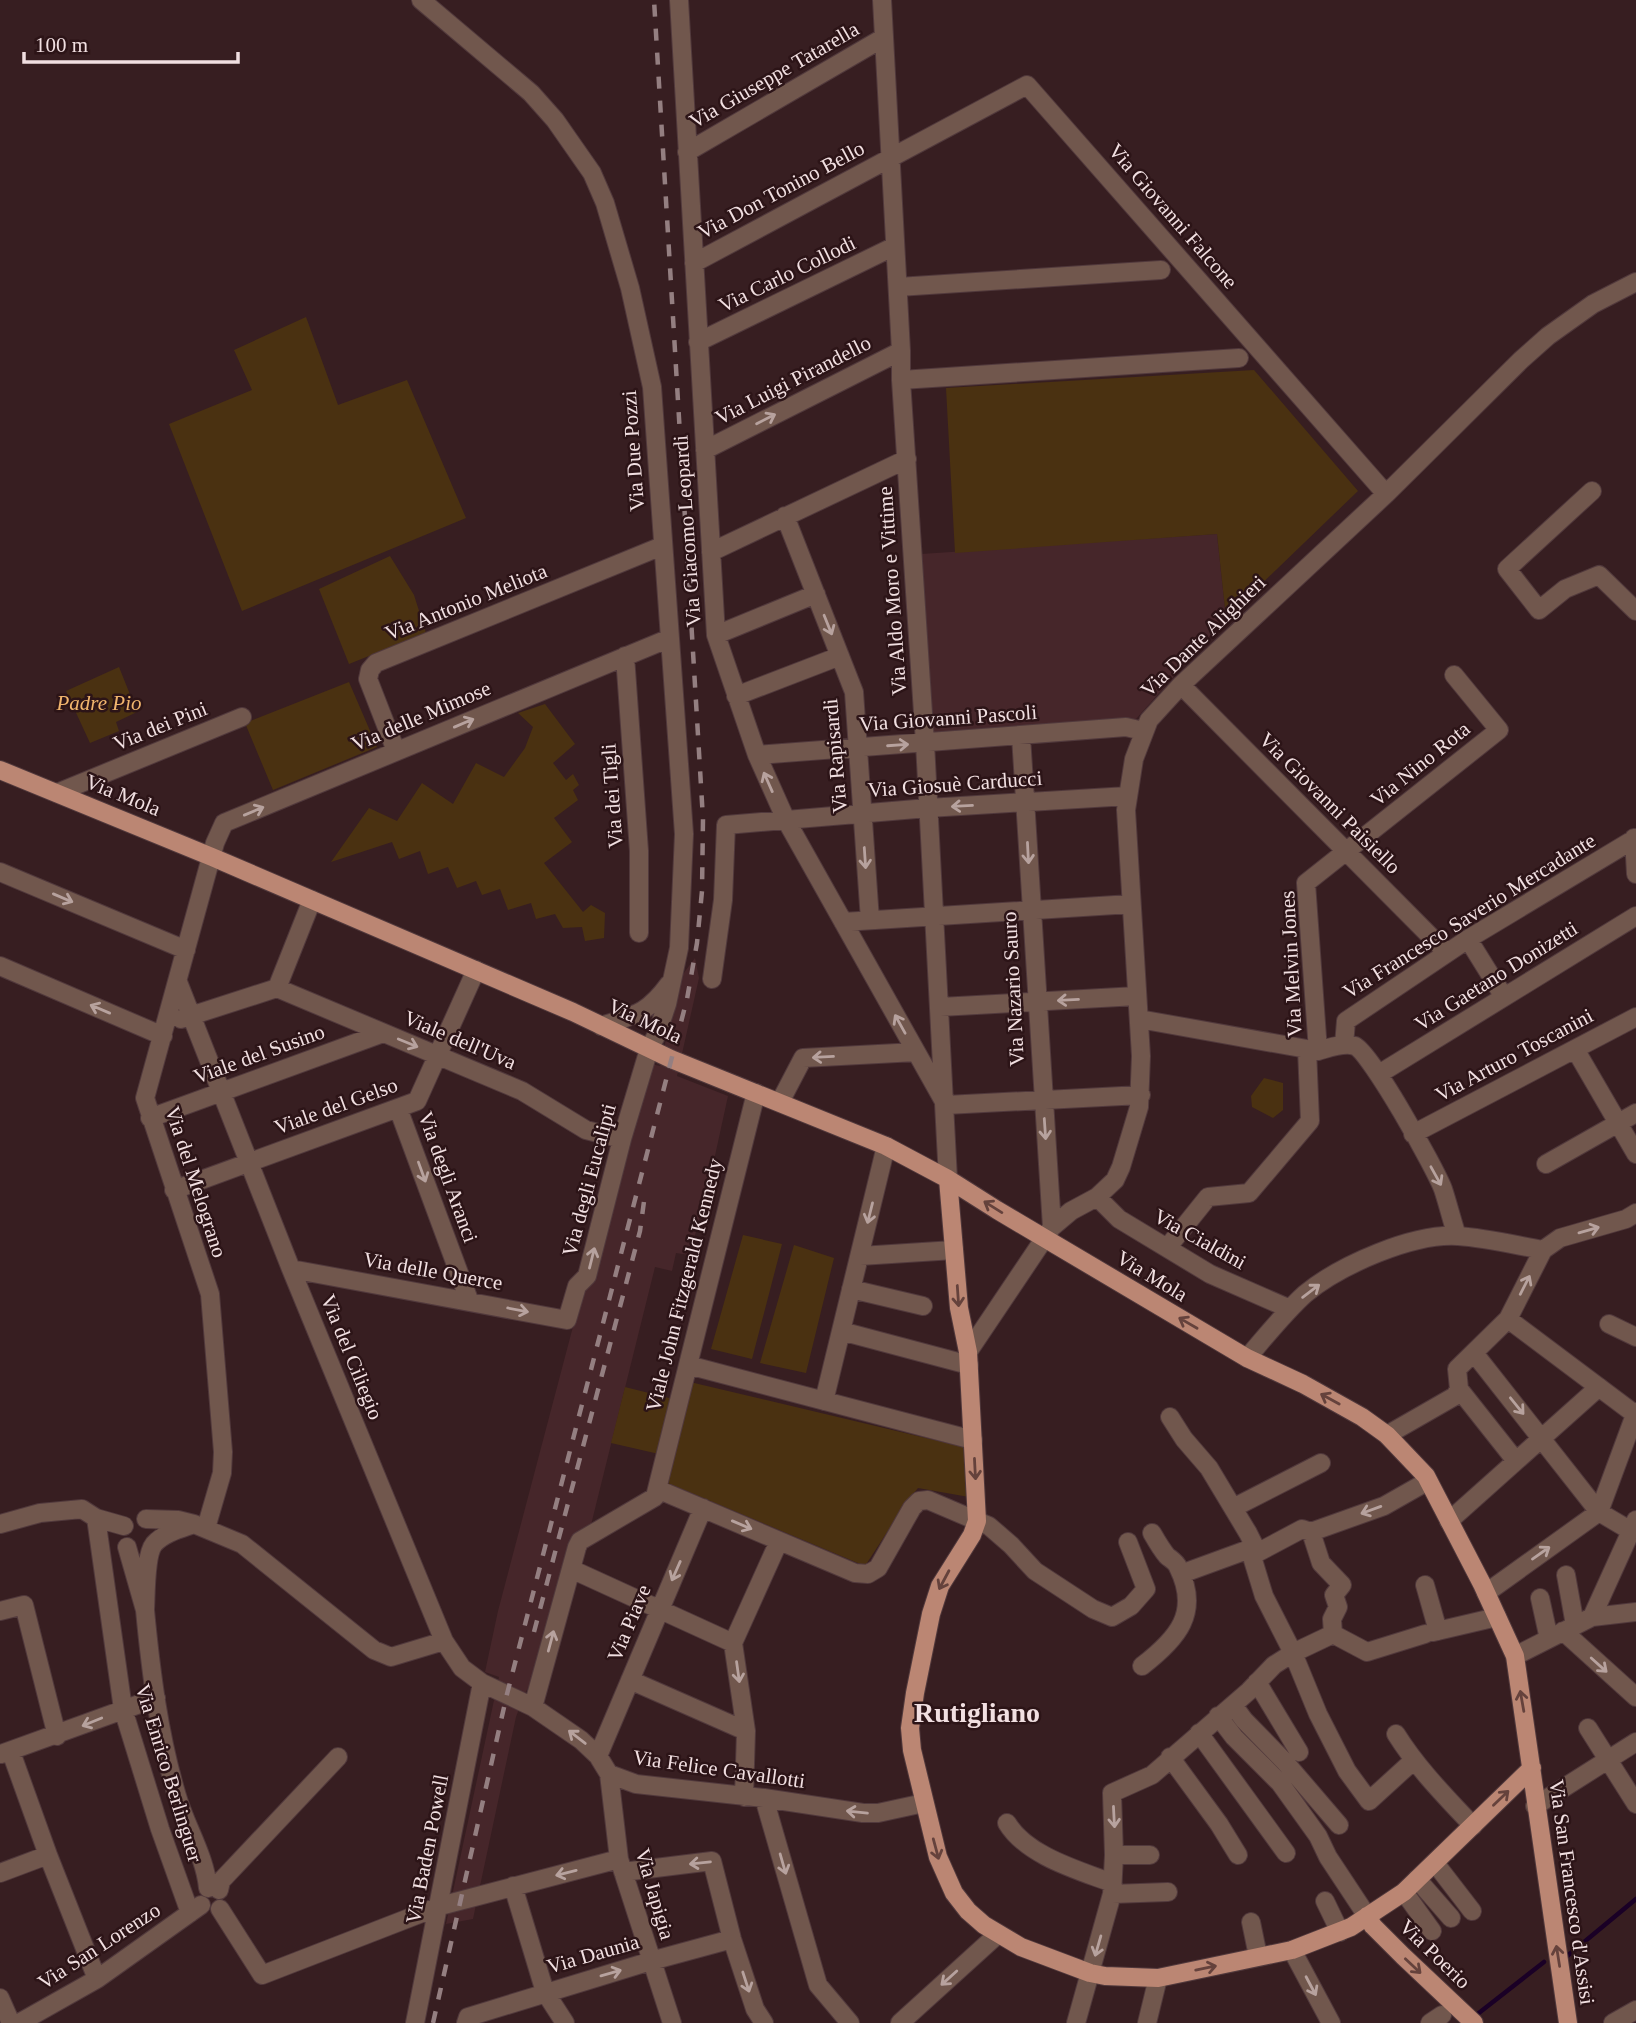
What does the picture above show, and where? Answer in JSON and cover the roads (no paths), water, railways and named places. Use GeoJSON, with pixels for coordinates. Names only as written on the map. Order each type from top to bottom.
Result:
{"type":"FeatureCollection","features":[{"type":"Feature","properties":{"kind":"main road","name":"Via Mola"},"geometry":{"type":"LineString","coordinates":[[0,770],[476,970],[649,1049],[886,1146],[1049,1233],[1247,1358],[1303,1384],[1362,1417],[1387,1435],[1411,1458],[1428,1481],[1449,1521]]}},
{"type":"Feature","properties":{"kind":"main road"},"geometry":{"type":"LineString","coordinates":[[948,1179],[959,1308],[968,1358],[977,1521],[972,1535],[940,1586],[931,1614],[915,1693],[911,1728],[912,1750],[938,1857],[954,1893],[968,1911],[998,1934],[1021,1947],[1105,1976],[1158,1978],[1292,1950],[1340,1932],[1404,1892],[1532,1768]]}},
{"type":"Feature","properties":{"kind":"main road","name":"Via San Francesco d'Assisi"},"geometry":{"type":"LineString","coordinates":[[1449,1521],[1486,1593],[1514,1656],[1568,2023]]}},
{"type":"Feature","properties":{"kind":"main road","name":"Via Poerio"},"geometry":{"type":"LineString","coordinates":[[1367,1916],[1373,1926],[1474,2023]]}},
{"type":"Feature","properties":{"kind":"street","name":"Via Due Pozzi"},"geometry":{"type":"LineString","coordinates":[[421,0],[531,93],[577,148],[592,173],[617,242],[648,363],[652,387],[684,859],[679,948],[657,1034],[649,1049]]}},
{"type":"Feature","properties":{"kind":"street","name":"Via Giacomo Leopardi"},"geometry":{"type":"LineString","coordinates":[[678,0],[716,635],[757,755],[786,820],[946,1105]]}},
{"type":"Feature","properties":{"kind":"street","name":"Via Aldo Moro e Vittime"},"geometry":{"type":"LineString","coordinates":[[882,0],[901,380],[925,743],[948,1179]]}},
{"type":"Feature","properties":{"kind":"street","name":"Via Giuseppe Tatarella"},"geometry":{"type":"LineString","coordinates":[[687,152],[883,38]]}},
{"type":"Feature","properties":{"kind":"street","name":"Via Giovanni Falcone"},"geometry":{"type":"LineString","coordinates":[[890,157],[1027,85],[1386,494]]}},
{"type":"Feature","properties":{"kind":"street","name":"Via Don Tonino Bello"},"geometry":{"type":"LineString","coordinates":[[694,262],[890,157]]}},
{"type":"Feature","properties":{"kind":"street","name":"Via Carlo Collodi"},"geometry":{"type":"LineString","coordinates":[[698,342],[895,246]]}},
{"type":"Feature","properties":{"kind":"street"},"geometry":{"type":"LineString","coordinates":[[898,287],[1161,270]]}},
{"type":"Feature","properties":{"kind":"street","name":"Via Dante Alighieri"},"geometry":{"type":"LineString","coordinates":[[968,1358],[1049,1233],[1071,1211],[1097,1197],[1115,1180],[1121,1167],[1141,1095],[1127,828],[1128,796],[1134,760],[1143,732],[1156,710],[1386,494],[1521,360],[1593,303],[1636,282]]}},
{"type":"Feature","properties":{"kind":"street","name":"Via Luigi Pirandello"},"geometry":{"type":"LineString","coordinates":[[705,450],[901,351]]}},
{"type":"Feature","properties":{"kind":"street"},"geometry":{"type":"LineString","coordinates":[[901,380],[1239,358]]}},
{"type":"Feature","properties":{"kind":"street"},"geometry":{"type":"LineString","coordinates":[[711,552],[907,459]]}},
{"type":"Feature","properties":{"kind":"street"},"geometry":{"type":"LineString","coordinates":[[1592,491],[1507,569],[1539,610],[1565,589],[1599,575],[1636,611]]}},
{"type":"Feature","properties":{"kind":"street","name":"Via Rapisardi"},"geometry":{"type":"LineString","coordinates":[[785,516],[854,692],[870,920]]}},
{"type":"Feature","properties":{"kind":"street","name":"Via Antonio Meliota"},"geometry":{"type":"LineString","coordinates":[[396,751],[368,679],[370,670],[376,663],[662,546]]}},
{"type":"Feature","properties":{"kind":"street"},"geometry":{"type":"LineString","coordinates":[[716,635],[816,594]]}},
{"type":"Feature","properties":{"kind":"street","name":"Via delle Mimose"},"geometry":{"type":"LineString","coordinates":[[212,857],[224,824],[670,638]]}},
{"type":"Feature","properties":{"kind":"street","name":"Via dei Tigli"},"geometry":{"type":"LineString","coordinates":[[625,656],[639,851],[639,933]]}},
{"type":"Feature","properties":{"kind":"street"},"geometry":{"type":"LineString","coordinates":[[736,696],[840,656]]}},
{"type":"Feature","properties":{"kind":"street","name":"Via Nino Rota"},"geometry":{"type":"LineString","coordinates":[[1347,852],[1499,730],[1454,675]]}},
{"type":"Feature","properties":{"kind":"street","name":"Via Giovanni Paisiello"},"geometry":{"type":"LineString","coordinates":[[1181,685],[1447,953]]}},
{"type":"Feature","properties":{"kind":"street","name":"Via dei Pini"},"geometry":{"type":"LineString","coordinates":[[57,793],[242,718]]}},
{"type":"Feature","properties":{"kind":"street","name":"Via Giovanni Pascoli"},"geometry":{"type":"LineString","coordinates":[[757,755],[1126,727],[1143,732]]}},
{"type":"Feature","properties":{"kind":"street","name":"Via Nazario Sauro"},"geometry":{"type":"LineString","coordinates":[[1021,736],[1049,1233]]}},
{"type":"Feature","properties":{"kind":"street","name":"Via Giosuè Carducci"},"geometry":{"type":"LineString","coordinates":[[712,979],[723,900],[726,825],[928,808],[1128,796]]}},
{"type":"Feature","properties":{"kind":"street"},"geometry":{"type":"LineString","coordinates":[[1635,838],[1636,874]]}},
{"type":"Feature","properties":{"kind":"street","name":"Via Francesco Saverio Mercadante"},"geometry":{"type":"LineString","coordinates":[[1344,1045],[1346,1021],[1468,939],[1635,838]]}},
{"type":"Feature","properties":{"kind":"street","name":"Via Melvin Jones"},"geometry":{"type":"LineString","coordinates":[[1313,1050],[1306,883],[1347,852]]}},
{"type":"Feature","properties":{"kind":"street","name":"Via del Melograno"},"geometry":{"type":"LineString","coordinates":[[200,1526],[222,1473],[223,1452],[210,1294],[145,1098],[212,857]]}},
{"type":"Feature","properties":{"kind":"street"},"geometry":{"type":"LineString","coordinates":[[0,872],[186,950]]}},
{"type":"Feature","properties":{"kind":"street"},"geometry":{"type":"LineString","coordinates":[[0,966],[165,1030],[191,1016],[277,988],[312,900]]}},
{"type":"Feature","properties":{"kind":"street"},"geometry":{"type":"LineString","coordinates":[[843,922],[1131,904]]}},
{"type":"Feature","properties":{"kind":"street","name":"Via Gaetano Donizetti"},"geometry":{"type":"LineString","coordinates":[[1379,1074],[1636,916]]}},
{"type":"Feature","properties":{"kind":"street"},"geometry":{"type":"LineString","coordinates":[[1468,939],[1504,997]]}},
{"type":"Feature","properties":{"kind":"street","name":"Viale del Gelso"},"geometry":{"type":"LineString","coordinates":[[174,1190],[418,1101],[476,970]]}},
{"type":"Feature","properties":{"kind":"street","name":"Via Due Pozzi"},"geometry":{"type":"LineString","coordinates":[[601,1026],[638,1014],[651,1006],[673,979]]}},
{"type":"Feature","properties":{"kind":"street","name":"Via del Ciliegio"},"geometry":{"type":"LineString","coordinates":[[178,982],[291,1269],[444,1641],[462,1668],[482,1683],[533,1707]]}},
{"type":"Feature","properties":{"kind":"street","name":"Viale dell'Uva"},"geometry":{"type":"LineString","coordinates":[[277,988],[522,1091],[586,1130],[622,1139]]}},
{"type":"Feature","properties":{"kind":"street"},"geometry":{"type":"LineString","coordinates":[[940,1007],[1137,996]]}},
{"type":"Feature","properties":{"kind":"street","name":"Via Arturo Toscanini"},"geometry":{"type":"LineString","coordinates":[[1413,1134],[1636,1017]]}},
{"type":"Feature","properties":{"kind":"street"},"geometry":{"type":"LineString","coordinates":[[1139,1019],[1313,1050],[1344,1045],[1360,1049],[1379,1074],[1442,1187],[1457,1236]]}},
{"type":"Feature","properties":{"kind":"street","name":"Viale del Susino"},"geometry":{"type":"LineString","coordinates":[[150,1118],[383,1033]]}},
{"type":"Feature","properties":{"kind":"street","name":"Via degli Eucalipti"},"geometry":{"type":"LineString","coordinates":[[567,1320],[577,1286],[587,1276],[622,1139],[649,1049]]}},
{"type":"Feature","properties":{"kind":"street"},"geometry":{"type":"LineString","coordinates":[[1575,1049],[1636,1154]]}},
{"type":"Feature","properties":{"kind":"street"},"geometry":{"type":"LineString","coordinates":[[1167,1248],[1208,1198],[1249,1193],[1310,1121],[1313,1050]]}},
{"type":"Feature","properties":{"kind":"street"},"geometry":{"type":"LineString","coordinates":[[780,1102],[803,1058],[916,1052]]}},
{"type":"Feature","properties":{"kind":"street","name":"Viale John Fitzgerald Kennedy"},"geometry":{"type":"LineString","coordinates":[[657,1489],[756,1093]]}},
{"type":"Feature","properties":{"kind":"street"},"geometry":{"type":"LineString","coordinates":[[946,1105],[1141,1095]]}},
{"type":"Feature","properties":{"kind":"street","name":"Via degli Aranci"},"geometry":{"type":"LineString","coordinates":[[398,1108],[470,1300]]}},
{"type":"Feature","properties":{"kind":"street"},"geometry":{"type":"LineString","coordinates":[[1546,1164],[1636,1113]]}},
{"type":"Feature","properties":{"kind":"street"},"geometry":{"type":"LineString","coordinates":[[824,1401],[886,1146]]}},
{"type":"Feature","properties":{"kind":"street","name":"Via Cialdini"},"geometry":{"type":"LineString","coordinates":[[1097,1197],[1119,1219],[1210,1274],[1290,1309]]}},
{"type":"Feature","properties":{"kind":"street"},"geometry":{"type":"LineString","coordinates":[[1516,1461],[1459,1389],[1457,1369],[1508,1319],[1543,1250],[1560,1238],[1626,1219],[1636,1213]]}},
{"type":"Feature","properties":{"kind":"street"},"geometry":{"type":"LineString","coordinates":[[1247,1358],[1307,1293],[1332,1276],[1400,1244],[1425,1238],[1457,1236],[1543,1250]]}},
{"type":"Feature","properties":{"kind":"street"},"geometry":{"type":"LineString","coordinates":[[860,1256],[954,1250]]}},
{"type":"Feature","properties":{"kind":"street","name":"Via delle Querce"},"geometry":{"type":"LineString","coordinates":[[291,1269],[567,1320]]}},
{"type":"Feature","properties":{"kind":"street"},"geometry":{"type":"LineString","coordinates":[[851,1289],[923,1306]]}},
{"type":"Feature","properties":{"kind":"street"},"geometry":{"type":"LineString","coordinates":[[1486,1593],[1599,1512],[1636,1414],[1508,1319]]}},
{"type":"Feature","properties":{"kind":"street"},"geometry":{"type":"LineString","coordinates":[[1608,1324],[1636,1337]]}},
{"type":"Feature","properties":{"kind":"street"},"geometry":{"type":"LineString","coordinates":[[841,1331],[968,1358]]}},
{"type":"Feature","properties":{"kind":"street"},"geometry":{"type":"LineString","coordinates":[[1474,1353],[1599,1512],[1633,1526],[1594,1611]]}},
{"type":"Feature","properties":{"kind":"street"},"geometry":{"type":"LineString","coordinates":[[688,1365],[973,1440]]}},
{"type":"Feature","properties":{"kind":"street"},"geometry":{"type":"LineString","coordinates":[[1449,1521],[1599,1387]]}},
{"type":"Feature","properties":{"kind":"street"},"geometry":{"type":"LineString","coordinates":[[1387,1435],[1455,1396],[1459,1389]]}},
{"type":"Feature","properties":{"kind":"street"},"geometry":{"type":"LineString","coordinates":[[1170,1417],[1184,1439],[1209,1468],[1233,1508],[1254,1554],[1264,1596],[1347,1771],[1369,1801],[1413,1761]]}},
{"type":"Feature","properties":{"kind":"street"},"geometry":{"type":"LineString","coordinates":[[1233,1508],[1321,1463]]}},
{"type":"Feature","properties":{"kind":"street"},"geometry":{"type":"LineString","coordinates":[[1181,1574],[1254,1554],[1302,1529],[1311,1532],[1384,1506],[1428,1481]]}},
{"type":"Feature","properties":{"kind":"street"},"geometry":{"type":"LineString","coordinates":[[533,1707],[580,1541],[655,1497],[657,1489],[855,1573],[868,1574],[878,1568],[912,1508],[919,1502],[928,1500],[977,1521],[999,1534],[1035,1571],[1093,1609],[1112,1617],[1131,1606],[1146,1589],[1128,1542]]}},
{"type":"Feature","properties":{"kind":"street","name":"Via Piave"},"geometry":{"type":"LineString","coordinates":[[598,1756],[703,1508]]}},
{"type":"Feature","properties":{"kind":"street"},"geometry":{"type":"LineString","coordinates":[[0,1524],[40,1513],[82,1509],[96,1518],[124,1526]]}},
{"type":"Feature","properties":{"kind":"street","name":"Via Enrico Berlinguer"},"geometry":{"type":"LineString","coordinates":[[96,1518],[123,1709],[160,1829],[205,1899]]}},
{"type":"Feature","properties":{"kind":"street"},"geometry":{"type":"LineString","coordinates":[[444,1641],[391,1657],[374,1650],[242,1544],[200,1526],[178,1520],[133,1518],[124,1526],[122,1536],[145,1610],[166,1757],[178,1799],[199,1852],[205,1899],[210,1911],[220,1909],[262,1975],[440,1906],[513,1886],[621,1865],[712,1861],[732,1939],[755,2009],[764,2023]]}},
{"type":"Feature","properties":{"kind":"street"},"geometry":{"type":"LineString","coordinates":[[145,1610],[148,1566],[156,1536],[153,1524],[146,1519]]}},
{"type":"Feature","properties":{"kind":"street"},"geometry":{"type":"LineString","coordinates":[[127,1547],[137,1552],[148,1550],[164,1536],[200,1526]]}},
{"type":"Feature","properties":{"kind":"street"},"geometry":{"type":"LineString","coordinates":[[1142,1666],[1179,1632],[1185,1615],[1186,1593],[1181,1574],[1152,1532]]}},
{"type":"Feature","properties":{"kind":"street"},"geometry":{"type":"LineString","coordinates":[[1311,1532],[1321,1563],[1342,1584],[1334,1595],[1338,1607],[1332,1619],[1333,1634]]}},
{"type":"Feature","properties":{"kind":"street"},"geometry":{"type":"LineString","coordinates":[[744,1797],[746,1731],[733,1643],[779,1541]]}},
{"type":"Feature","properties":{"kind":"street"},"geometry":{"type":"LineString","coordinates":[[571,1569],[733,1643]]}},
{"type":"Feature","properties":{"kind":"street"},"geometry":{"type":"LineString","coordinates":[[1565,1626],[1566,1575]]}},
{"type":"Feature","properties":{"kind":"street"},"geometry":{"type":"LineString","coordinates":[[1425,1585],[1432,1632]]}},
{"type":"Feature","properties":{"kind":"street"},"geometry":{"type":"LineString","coordinates":[[1540,1598],[1636,1697]]}},
{"type":"Feature","properties":{"kind":"street"},"geometry":{"type":"LineString","coordinates":[[0,1611],[24,1605],[57,1736]]}},
{"type":"Feature","properties":{"kind":"street"},"geometry":{"type":"LineString","coordinates":[[1514,1656],[1594,1611],[1636,1612]]}},
{"type":"Feature","properties":{"kind":"street"},"geometry":{"type":"LineString","coordinates":[[1333,1634],[1367,1652],[1432,1632],[1497,1617]]}},
{"type":"Feature","properties":{"kind":"street"},"geometry":{"type":"LineString","coordinates":[[1076,2023],[1109,1902],[1114,1855],[1112,1793],[1152,1775],[1275,1665],[1333,1634]]}},
{"type":"Feature","properties":{"kind":"street"},"geometry":{"type":"LineString","coordinates":[[630,1680],[746,1731]]}},
{"type":"Feature","properties":{"kind":"street"},"geometry":{"type":"LineString","coordinates":[[1257,1682],[1299,1752]]}},
{"type":"Feature","properties":{"kind":"street","name":"Via Baden Powell"},"geometry":{"type":"LineString","coordinates":[[415,2023],[482,1683]]}},
{"type":"Feature","properties":{"kind":"street"},"geometry":{"type":"LineString","coordinates":[[97,1979],[6,1753],[156,1698]]}},
{"type":"Feature","properties":{"kind":"street","name":"Via Felice Cavallotti"},"geometry":{"type":"LineString","coordinates":[[533,1707],[581,1740],[598,1756],[609,1774],[636,1783],[764,1798],[863,1814],[924,1803]]}},
{"type":"Feature","properties":{"kind":"street"},"geometry":{"type":"LineString","coordinates":[[1226,1710],[1244,1720],[1285,1762],[1339,1825]]}},
{"type":"Feature","properties":{"kind":"street"},"geometry":{"type":"LineString","coordinates":[[1226,1710],[1234,1737],[1280,1783],[1318,1836],[1328,1857],[1367,1916]]}},
{"type":"Feature","properties":{"kind":"street"},"geometry":{"type":"LineString","coordinates":[[1588,1728],[1636,1804]]}},
{"type":"Feature","properties":{"kind":"street"},"geometry":{"type":"LineString","coordinates":[[1199,1733],[1286,1853]]}},
{"type":"Feature","properties":{"kind":"street"},"geometry":{"type":"LineString","coordinates":[[1396,1734],[1413,1761],[1473,1826]]}},
{"type":"Feature","properties":{"kind":"street"},"geometry":{"type":"LineString","coordinates":[[1535,1806],[1636,1742]]}},
{"type":"Feature","properties":{"kind":"street","name":"Via San Lorenzo"},"geometry":{"type":"LineString","coordinates":[[19,2023],[97,1979],[205,1899],[338,1757]]}},
{"type":"Feature","properties":{"kind":"street"},"geometry":{"type":"LineString","coordinates":[[1170,1758],[1219,1824],[1238,1855]]}},
{"type":"Feature","properties":{"kind":"street","name":"Via Japigia"},"geometry":{"type":"LineString","coordinates":[[609,1774],[621,1865],[672,2023]]}},
{"type":"Feature","properties":{"kind":"street"},"geometry":{"type":"LineString","coordinates":[[764,1798],[818,1985],[850,2023]]}},
{"type":"Feature","properties":{"kind":"street"},"geometry":{"type":"LineString","coordinates":[[1007,1823],[1014,1835],[1109,1902],[1168,1892]]}},
{"type":"Feature","properties":{"kind":"street"},"geometry":{"type":"LineString","coordinates":[[0,1873],[48,1855]]}},
{"type":"Feature","properties":{"kind":"street"},"geometry":{"type":"LineString","coordinates":[[1114,1855],[1150,1855]]}},
{"type":"Feature","properties":{"kind":"street"},"geometry":{"type":"LineString","coordinates":[[1435,1863],[1472,1911]]}},
{"type":"Feature","properties":{"kind":"street"},"geometry":{"type":"LineString","coordinates":[[1417,1879],[1451,1918]]}},
{"type":"Feature","properties":{"kind":"street"},"geometry":{"type":"LineString","coordinates":[[513,1886],[545,1992],[565,2023]]}},
{"type":"Feature","properties":{"kind":"street"},"geometry":{"type":"LineString","coordinates":[[1404,1892],[1432,1930]]}},
{"type":"Feature","properties":{"kind":"street"},"geometry":{"type":"LineString","coordinates":[[1325,1901],[1340,1932]]}},
{"type":"Feature","properties":{"kind":"street"},"geometry":{"type":"LineString","coordinates":[[1251,1922],[1258,1956]]}},
{"type":"Feature","properties":{"kind":"street"},"geometry":{"type":"LineString","coordinates":[[900,2023],[998,1934]]}},
{"type":"Feature","properties":{"kind":"street","name":"Via Daunia"},"geometry":{"type":"LineString","coordinates":[[467,2020],[545,1992],[732,1939]]}},
{"type":"Feature","properties":{"kind":"street"},"geometry":{"type":"LineString","coordinates":[[1292,1950],[1331,2023]]}},
{"type":"Feature","properties":{"kind":"street"},"geometry":{"type":"LineString","coordinates":[[1147,2023],[1158,1978]]}},
{"type":"Feature","properties":{"kind":"street"},"geometry":{"type":"LineString","coordinates":[[0,1998],[11,2023]]}},
{"type":"Feature","properties":{"kind":"street"},"geometry":{"type":"LineString","coordinates":[[1613,2023],[1636,2010]]}},
{"type":"Feature","properties":{"kind":"waterway"},"geometry":{"type":"LineString","coordinates":[[1566,1957],[1636,1899]]}},
{"type":"Feature","properties":{"kind":"waterway"},"geometry":{"type":"LineString","coordinates":[[1475,2016],[1544,1962]]}},
{"type":"Feature","properties":{"kind":"railway"},"geometry":{"type":"LineString","coordinates":[[433,2023],[507,1694],[687,999],[697,943],[702,891],[703,819],[654,0]]}},
{"type":"Feature","properties":{"kind":"railway"},"geometry":{"type":"LineString","coordinates":[[534,1632],[640,1231],[645,1194]]}},
{"type":"Feature","properties":{"kind":"district","name":"Rutigliano"},"geometry":{"type":"Point","coordinates":[977,1712]}},
{"type":"Feature","properties":{"kind":"park label","name":"Padre Pio"},"geometry":{"type":"Point","coordinates":[99,703]}}]}
